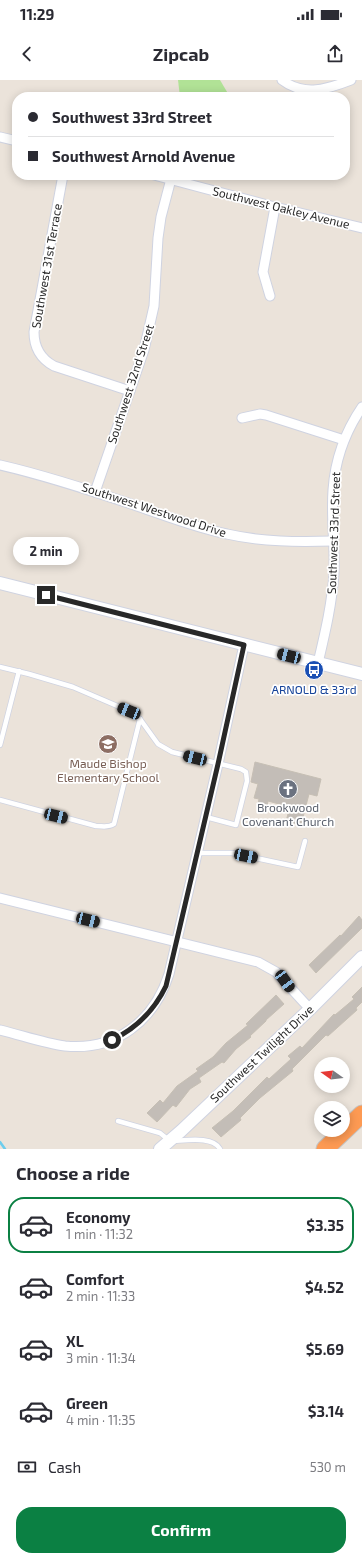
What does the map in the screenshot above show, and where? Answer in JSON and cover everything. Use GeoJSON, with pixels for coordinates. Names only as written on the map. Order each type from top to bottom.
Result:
{"type":"FeatureCollection","features":[{"type":"Feature","properties":{"kind":"highway"},"geometry":{"type":"LineString","coordinates":[[325,1149],[362,1114]]}},
{"type":"Feature","properties":{"kind":"street"},"geometry":{"type":"LineString","coordinates":[[282,80],[298,88],[314,91],[331,88],[351,80]]}},
{"type":"Feature","properties":{"kind":"street"},"geometry":{"type":"LineString","coordinates":[[0,137],[12,140]]}},
{"type":"Feature","properties":{"kind":"street","name":"Southwest 31st Terrace"},"geometry":{"type":"LineString","coordinates":[[62,180],[34,332],[37,348],[45,360],[54,366],[130,391]]}},
{"type":"Feature","properties":{"kind":"street","name":"Southwest 32nd Street"},"geometry":{"type":"LineString","coordinates":[[95,492],[144,350],[154,306],[158,238],[161,216],[170,180]]}},
{"type":"Feature","properties":{"kind":"street","name":"Southwest Oakley Avenue"},"geometry":{"type":"LineString","coordinates":[[174,180],[362,228]]}},
{"type":"Feature","properties":{"kind":"street"},"geometry":{"type":"LineString","coordinates":[[270,296],[263,272],[275,207]]}},
{"type":"Feature","properties":{"kind":"street","name":"Southwest 33rd Street"},"geometry":{"type":"LineString","coordinates":[[318,663],[332,599],[334,571],[333,490],[337,461],[344,440],[362,407]]}},
{"type":"Feature","properties":{"kind":"street"},"geometry":{"type":"LineString","coordinates":[[242,418],[260,414],[266,415],[344,440]]}},
{"type":"Feature","properties":{"kind":"street","name":"Southwest Westwood Drive"},"geometry":{"type":"LineString","coordinates":[[0,465],[39,474],[196,526],[228,535],[261,540],[292,542],[333,541]]}},
{"type":"Feature","properties":{"kind":"street"},"geometry":{"type":"LineString","coordinates":[[0,583],[362,674]]}},
{"type":"Feature","properties":{"kind":"street"},"geometry":{"type":"LineString","coordinates":[[0,1030],[58,1044],[86,1046],[104,1042],[128,1031],[142,1020],[158,1000],[166,986],[177,942],[244,645]]}},
{"type":"Feature","properties":{"kind":"street"},"geometry":{"type":"LineString","coordinates":[[0,898],[251,959],[268,967],[285,981],[310,1008]]}},
{"type":"Feature","properties":{"kind":"street","name":"Southwest Twilight Drive"},"geometry":{"type":"LineString","coordinates":[[160,1149],[362,957]]}},
{"type":"Feature","properties":{"kind":"lane"},"geometry":{"type":"LineString","coordinates":[[0,667],[19,671],[72,687],[129,711],[140,719],[158,744],[172,752],[218,764],[241,768],[246,772],[247,781],[236,825],[206,817]]}},
{"type":"Feature","properties":{"kind":"lane"},"geometry":{"type":"LineString","coordinates":[[0,745],[19,671]]}},
{"type":"Feature","properties":{"kind":"lane"},"geometry":{"type":"LineString","coordinates":[[0,800],[96,826],[108,827],[114,824],[140,719]]}},
{"type":"Feature","properties":{"kind":"lane"},"geometry":{"type":"LineString","coordinates":[[198,853],[232,853],[298,867],[305,841]]}},
{"type":"Feature","properties":{"kind":"lane"},"geometry":{"type":"LineString","coordinates":[[118,1121],[160,1133],[170,1141],[204,1140],[216,1144],[220,1149]]}},
{"type":"Feature","properties":{"kind":"green space"},"geometry":{"type":"Polygon","coordinates":[[[178,80],[220,80],[227,92],[179,92],[178,80]]]}},
{"type":"Feature","properties":{"kind":"building","name":"Brookwood Covenant Church"},"geometry":{"type":"Polygon","coordinates":[[[255,762],[321,779],[317,796],[309,794],[301,825],[286,821],[290,807],[268,801],[267,806],[258,804],[259,799],[254,798],[258,784],[251,782],[255,762]]]}},
{"type":"Feature","properties":{"kind":"building"},"geometry":{"type":"Polygon","coordinates":[[[359,916],[362,920],[362,928],[316,973],[309,965],[340,935],[341,936],[359,916]]]}},
{"type":"Feature","properties":{"kind":"building"},"geometry":{"type":"Polygon","coordinates":[[[362,987],[362,1002],[356,1008],[357,1010],[328,1036],[326,1035],[292,1069],[293,1071],[260,1098],[240,1118],[241,1120],[221,1137],[212,1128],[233,1111],[267,1077],[269,1079],[291,1059],[288,1056],[300,1046],[302,1048],[334,1014],[335,1015],[354,999],[352,997],[362,987]]]}},
{"type":"Feature","properties":{"kind":"building"},"geometry":{"type":"Polygon","coordinates":[[[276,995],[284,1004],[250,1036],[251,1037],[236,1049],[224,1063],[222,1062],[199,1078],[201,1082],[190,1089],[176,1107],[173,1105],[157,1122],[147,1113],[160,1100],[163,1103],[177,1086],[198,1071],[196,1069],[213,1057],[226,1043],[248,1025],[246,1024],[276,995]]]}},
{"type":"Feature","properties":{"kind":"waterway"},"geometry":{"type":"LineString","coordinates":[[0,1142],[5,1149]]}},
{"type":"Feature","properties":{"kind":"place","name":"ARNOLD & 33rd"},"geometry":{"type":"Point","coordinates":[314,670]}},
{"type":"Feature","properties":{"kind":"place","name":"Maude Bishop Elementary School"},"geometry":{"type":"Point","coordinates":[108,744]}},
{"type":"Feature","properties":{"kind":"place","name":"Brookwood Covenant Church"},"geometry":{"type":"Point","coordinates":[288,789]}},
{"type":"Feature","properties":{"kind":"route"},"geometry":{"type":"LineString","coordinates":[[46,595],[244,645],[166,986],[149,1014],[136,1026],[112,1040]]}}]}
